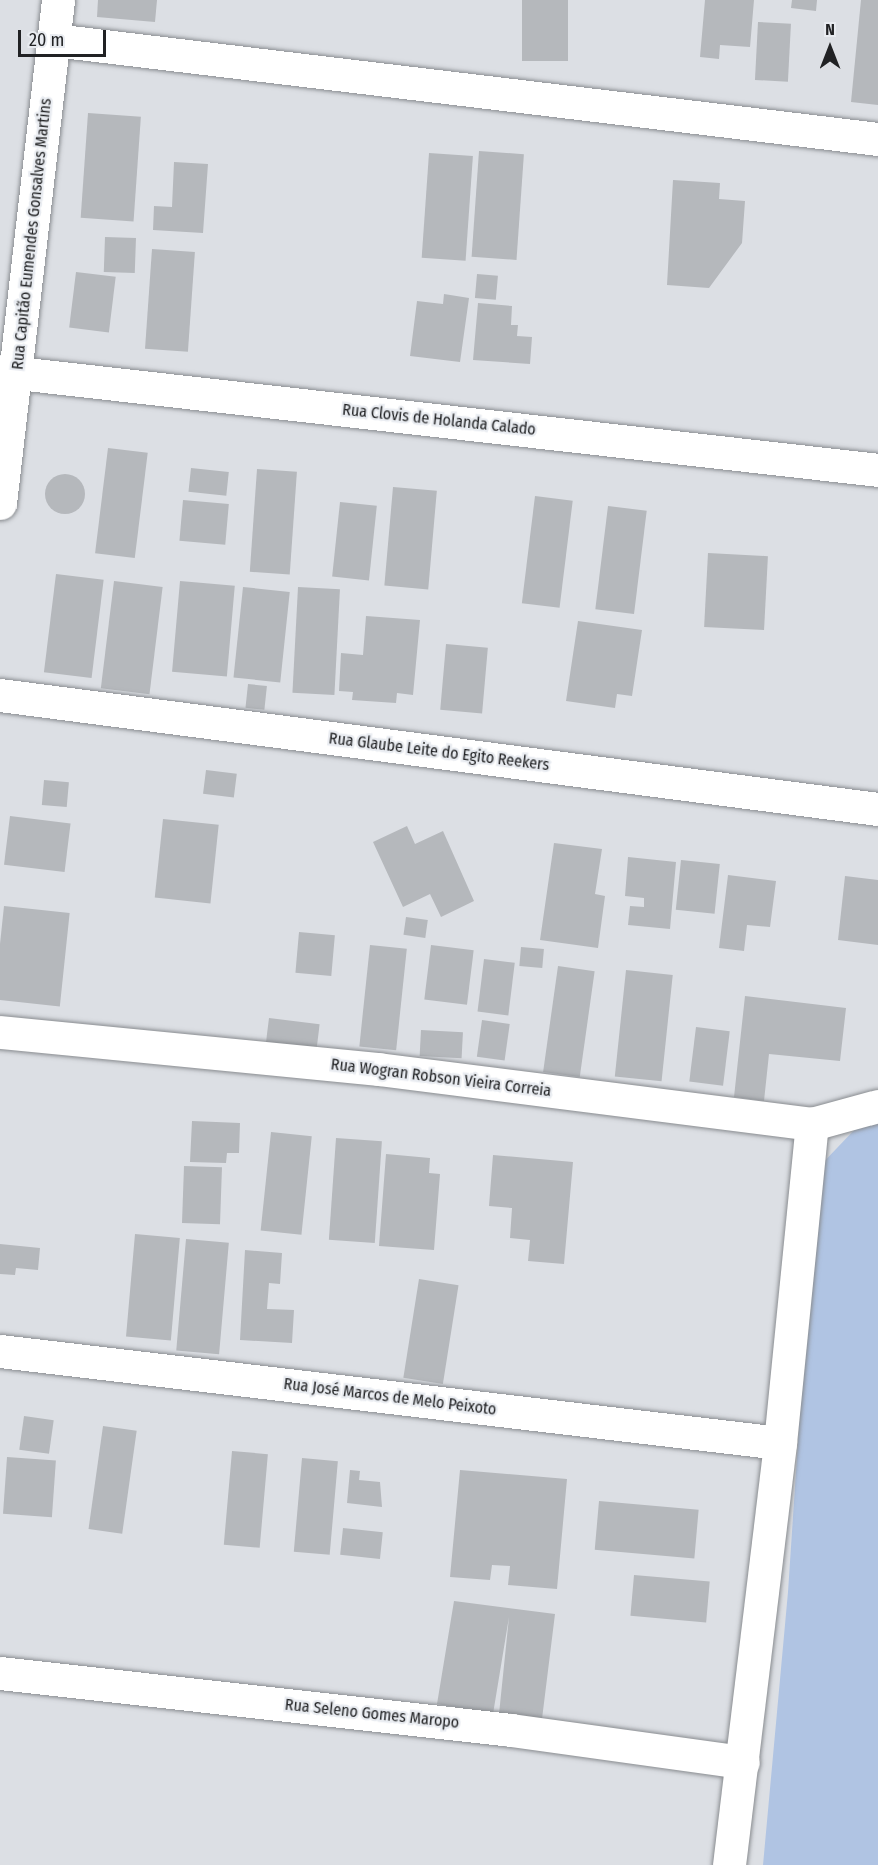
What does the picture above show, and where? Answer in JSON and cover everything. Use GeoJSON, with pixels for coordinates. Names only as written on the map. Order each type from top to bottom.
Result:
{"type":"FeatureCollection","features":[{"type":"Feature","properties":{"kind":"street","name":"Rua Capitão Eumendes Gonsalves Martins"},"geometry":{"type":"LineString","coordinates":[[0,503],[9,372],[58,0]]}},
{"type":"Feature","properties":{"kind":"street"},"geometry":{"type":"LineString","coordinates":[[54,40],[878,139]]}},
{"type":"Feature","properties":{"kind":"street","name":"Rua Clovis de Holanda Calado"},"geometry":{"type":"LineString","coordinates":[[9,372],[878,470]]}},
{"type":"Feature","properties":{"kind":"street","name":"Rua Glaube Leite do Egito Reekers"},"geometry":{"type":"LineString","coordinates":[[0,695],[878,809]]}},
{"type":"Feature","properties":{"kind":"street","name":"Rua Wogran Robson Vieira Correia"},"geometry":{"type":"LineString","coordinates":[[0,1032],[378,1069],[812,1124],[878,1106]]}},
{"type":"Feature","properties":{"kind":"street"},"geometry":{"type":"LineString","coordinates":[[729,1865],[780,1443],[812,1124]]}},
{"type":"Feature","properties":{"kind":"street","name":"Rua José Marcos de Melo Peixoto"},"geometry":{"type":"LineString","coordinates":[[0,1351],[780,1443]]}},
{"type":"Feature","properties":{"kind":"street","name":"Rua Seleno Gomes Maropo"},"geometry":{"type":"LineString","coordinates":[[0,1673],[511,1730],[743,1762]]}},
{"type":"Feature","properties":{"kind":"shaded area"},"geometry":{"type":"Polygon","coordinates":[[[878,1123],[878,1865],[763,1865],[788,1592],[816,1170],[858,1126],[878,1123]]]}},
{"type":"Feature","properties":{"kind":"building"},"geometry":{"type":"Polygon","coordinates":[[[98,0],[157,0],[155,22],[97,17],[98,0]]]}},
{"type":"Feature","properties":{"kind":"building"},"geometry":{"type":"Polygon","coordinates":[[[522,0],[568,0],[568,61],[522,61],[522,0]]]}},
{"type":"Feature","properties":{"kind":"building"},"geometry":{"type":"Polygon","coordinates":[[[705,0],[754,0],[750,47],[720,45],[719,59],[700,57],[705,0]]]}},
{"type":"Feature","properties":{"kind":"building"},"geometry":{"type":"Polygon","coordinates":[[[792,0],[817,0],[816,11],[791,8],[792,0]]]}},
{"type":"Feature","properties":{"kind":"building"},"geometry":{"type":"Polygon","coordinates":[[[861,0],[878,0],[878,105],[851,102],[861,0]]]}},
{"type":"Feature","properties":{"kind":"building"},"geometry":{"type":"Polygon","coordinates":[[[758,22],[791,24],[788,82],[755,80],[758,22]]]}},
{"type":"Feature","properties":{"kind":"building"},"geometry":{"type":"Polygon","coordinates":[[[88,113],[141,117],[134,221],[81,218],[88,113]]]}},
{"type":"Feature","properties":{"kind":"building"},"geometry":{"type":"Polygon","coordinates":[[[479,151],[524,154],[516,260],[472,257],[479,151]]]}},
{"type":"Feature","properties":{"kind":"building"},"geometry":{"type":"Polygon","coordinates":[[[429,153],[473,156],[466,261],[422,258],[429,153]]]}},
{"type":"Feature","properties":{"kind":"building"},"geometry":{"type":"Polygon","coordinates":[[[174,162],[208,164],[203,233],[153,230],[154,206],[172,207],[174,162]]]}},
{"type":"Feature","properties":{"kind":"building"},"geometry":{"type":"Polygon","coordinates":[[[673,180],[720,183],[719,199],[745,201],[742,243],[709,288],[667,285],[673,180]]]}},
{"type":"Feature","properties":{"kind":"building"},"geometry":{"type":"Polygon","coordinates":[[[105,237],[136,238],[135,273],[104,272],[105,237]]]}},
{"type":"Feature","properties":{"kind":"building"},"geometry":{"type":"Polygon","coordinates":[[[152,249],[195,252],[188,352],[145,349],[152,249]]]}},
{"type":"Feature","properties":{"kind":"building"},"geometry":{"type":"Polygon","coordinates":[[[76,272],[116,277],[109,332],[69,328],[76,272]]]}},
{"type":"Feature","properties":{"kind":"building"},"geometry":{"type":"Polygon","coordinates":[[[477,274],[498,276],[496,300],[475,298],[477,274]]]}},
{"type":"Feature","properties":{"kind":"building"},"geometry":{"type":"Polygon","coordinates":[[[444,294],[469,298],[460,362],[410,356],[417,301],[443,304],[444,294]]]}},
{"type":"Feature","properties":{"kind":"building"},"geometry":{"type":"Polygon","coordinates":[[[478,303],[512,306],[511,325],[518,325],[517,336],[532,337],[530,364],[473,360],[478,303]]]}},
{"type":"Feature","properties":{"kind":"building"},"geometry":{"type":"Polygon","coordinates":[[[108,448],[148,453],[135,558],[95,553],[108,448]]]}},
{"type":"Feature","properties":{"kind":"building"},"geometry":{"type":"Polygon","coordinates":[[[191,468],[229,472],[226,496],[188,492],[191,468]]]}},
{"type":"Feature","properties":{"kind":"building"},"geometry":{"type":"Polygon","coordinates":[[[257,469],[297,472],[290,575],[250,572],[257,469]]]}},
{"type":"Feature","properties":{"kind":"building"},"geometry":{"type":"Polygon","coordinates":[[[65,474],[79,480],[85,494],[79,508],[65,514],[51,508],[45,494],[51,480],[65,474]]]}},
{"type":"Feature","properties":{"kind":"building"},"geometry":{"type":"Polygon","coordinates":[[[393,487],[437,491],[428,589],[384,586],[393,487]]]}},
{"type":"Feature","properties":{"kind":"building"},"geometry":{"type":"Polygon","coordinates":[[[535,496],[573,501],[560,608],[522,603],[535,496]]]}},
{"type":"Feature","properties":{"kind":"building"},"geometry":{"type":"Polygon","coordinates":[[[183,500],[229,504],[225,545],[179,541],[183,500]]]}},
{"type":"Feature","properties":{"kind":"building"},"geometry":{"type":"Polygon","coordinates":[[[340,502],[377,506],[369,580],[332,577],[340,502]]]}},
{"type":"Feature","properties":{"kind":"building"},"geometry":{"type":"Polygon","coordinates":[[[608,506],[647,511],[634,614],[595,609],[608,506]]]}},
{"type":"Feature","properties":{"kind":"building"},"geometry":{"type":"Polygon","coordinates":[[[708,553],[768,556],[764,630],[704,627],[708,553]]]}},
{"type":"Feature","properties":{"kind":"building"},"geometry":{"type":"Polygon","coordinates":[[[56,574],[104,580],[92,678],[44,672],[56,574]]]}},
{"type":"Feature","properties":{"kind":"building"},"geometry":{"type":"Polygon","coordinates":[[[114,581],[163,587],[149,694],[101,688],[114,581]]]}},
{"type":"Feature","properties":{"kind":"building"},"geometry":{"type":"Polygon","coordinates":[[[180,581],[235,586],[227,676],[172,672],[180,581]]]}},
{"type":"Feature","properties":{"kind":"building"},"geometry":{"type":"Polygon","coordinates":[[[243,587],[290,592],[280,682],[233,678],[243,587]]]}},
{"type":"Feature","properties":{"kind":"building"},"geometry":{"type":"Polygon","coordinates":[[[298,587],[340,589],[334,695],[292,693],[298,587]]]}},
{"type":"Feature","properties":{"kind":"building"},"geometry":{"type":"Polygon","coordinates":[[[366,616],[420,620],[413,695],[397,693],[396,703],[352,700],[353,692],[339,691],[341,653],[363,655],[366,616]]]}},
{"type":"Feature","properties":{"kind":"building"},"geometry":{"type":"Polygon","coordinates":[[[578,621],[642,630],[632,696],[617,694],[615,708],[566,701],[578,621]]]}},
{"type":"Feature","properties":{"kind":"building"},"geometry":{"type":"Polygon","coordinates":[[[446,644],[488,648],[482,713],[440,710],[446,644]]]}},
{"type":"Feature","properties":{"kind":"building"},"geometry":{"type":"Polygon","coordinates":[[[248,684],[267,686],[264,710],[245,708],[248,684]]]}},
{"type":"Feature","properties":{"kind":"building"},"geometry":{"type":"Polygon","coordinates":[[[206,770],[237,774],[234,798],[203,794],[206,770]]]}},
{"type":"Feature","properties":{"kind":"building"},"geometry":{"type":"Polygon","coordinates":[[[44,780],[69,782],[67,807],[42,805],[44,780]]]}},
{"type":"Feature","properties":{"kind":"building"},"geometry":{"type":"Polygon","coordinates":[[[10,816],[71,823],[65,872],[4,865],[10,816]]]}},
{"type":"Feature","properties":{"kind":"building"},"geometry":{"type":"Polygon","coordinates":[[[163,819],[219,825],[210,903],[155,898],[163,819]]]}},
{"type":"Feature","properties":{"kind":"building"},"geometry":{"type":"Polygon","coordinates":[[[407,826],[415,844],[443,831],[474,901],[441,917],[430,894],[403,907],[373,842],[407,826]]]}},
{"type":"Feature","properties":{"kind":"building"},"geometry":{"type":"Polygon","coordinates":[[[554,843],[602,849],[595,894],[605,896],[598,948],[540,940],[554,843]]]}},
{"type":"Feature","properties":{"kind":"building"},"geometry":{"type":"Polygon","coordinates":[[[628,857],[676,862],[670,929],[628,925],[630,906],[644,907],[644,898],[625,896],[628,857]]]}},
{"type":"Feature","properties":{"kind":"building"},"geometry":{"type":"Polygon","coordinates":[[[681,860],[720,864],[715,914],[676,910],[681,860]]]}},
{"type":"Feature","properties":{"kind":"building"},"geometry":{"type":"Polygon","coordinates":[[[728,875],[776,881],[770,927],[747,925],[744,951],[719,948],[728,875]]]}},
{"type":"Feature","properties":{"kind":"building"},"geometry":{"type":"Polygon","coordinates":[[[845,876],[878,880],[878,945],[838,940],[845,876]]]}},
{"type":"Feature","properties":{"kind":"building"},"geometry":{"type":"Polygon","coordinates":[[[4,906],[70,913],[60,1006],[0,1000],[0,944],[4,906]]]}},
{"type":"Feature","properties":{"kind":"building"},"geometry":{"type":"Polygon","coordinates":[[[406,917],[428,920],[425,938],[403,935],[406,917]]]}},
{"type":"Feature","properties":{"kind":"building"},"geometry":{"type":"Polygon","coordinates":[[[299,932],[335,935],[331,976],[295,973],[299,932]]]}},
{"type":"Feature","properties":{"kind":"building"},"geometry":{"type":"Polygon","coordinates":[[[370,945],[407,949],[396,1050],[359,1046],[370,945]]]}},
{"type":"Feature","properties":{"kind":"building"},"geometry":{"type":"Polygon","coordinates":[[[431,945],[474,950],[467,1005],[424,1000],[431,945]]]}},
{"type":"Feature","properties":{"kind":"building"},"geometry":{"type":"Polygon","coordinates":[[[521,947],[544,949],[542,968],[519,966],[521,947]]]}},
{"type":"Feature","properties":{"kind":"building"},"geometry":{"type":"Polygon","coordinates":[[[484,959],[515,963],[508,1015],[478,1012],[484,959]]]}},
{"type":"Feature","properties":{"kind":"building"},"geometry":{"type":"Polygon","coordinates":[[[558,966],[595,971],[580,1077],[543,1072],[558,966]]]}},
{"type":"Feature","properties":{"kind":"building"},"geometry":{"type":"Polygon","coordinates":[[[626,970],[673,975],[662,1081],[615,1076],[626,970]]]}},
{"type":"Feature","properties":{"kind":"building"},"geometry":{"type":"Polygon","coordinates":[[[745,996],[846,1008],[840,1061],[769,1054],[764,1101],[734,1097],[745,996]]]}},
{"type":"Feature","properties":{"kind":"building"},"geometry":{"type":"Polygon","coordinates":[[[269,1018],[320,1024],[316,1052],[266,1046],[269,1018]]]}},
{"type":"Feature","properties":{"kind":"building"},"geometry":{"type":"Polygon","coordinates":[[[482,1020],[510,1024],[505,1061],[477,1057],[482,1020]]]}},
{"type":"Feature","properties":{"kind":"building"},"geometry":{"type":"Polygon","coordinates":[[[696,1027],[730,1031],[723,1086],[689,1082],[696,1027]]]}},
{"type":"Feature","properties":{"kind":"building"},"geometry":{"type":"Polygon","coordinates":[[[421,1030],[463,1032],[462,1058],[420,1056],[421,1030]]]}},
{"type":"Feature","properties":{"kind":"building"},"geometry":{"type":"Polygon","coordinates":[[[192,1121],[240,1123],[239,1153],[227,1153],[226,1163],[190,1162],[192,1121]]]}},
{"type":"Feature","properties":{"kind":"building"},"geometry":{"type":"Polygon","coordinates":[[[271,1132],[312,1136],[301,1235],[261,1230],[271,1132]]]}},
{"type":"Feature","properties":{"kind":"building"},"geometry":{"type":"Polygon","coordinates":[[[336,1138],[382,1141],[375,1243],[329,1240],[336,1138]]]}},
{"type":"Feature","properties":{"kind":"building"},"geometry":{"type":"Polygon","coordinates":[[[386,1154],[430,1158],[429,1173],[440,1174],[434,1250],[379,1246],[386,1154]]]}},
{"type":"Feature","properties":{"kind":"building"},"geometry":{"type":"Polygon","coordinates":[[[493,1155],[573,1162],[564,1264],[528,1261],[530,1240],[510,1238],[512,1208],[489,1206],[493,1155]]]}},
{"type":"Feature","properties":{"kind":"building"},"geometry":{"type":"Polygon","coordinates":[[[184,1166],[222,1167],[220,1224],[182,1223],[184,1166]]]}},
{"type":"Feature","properties":{"kind":"building"},"geometry":{"type":"Polygon","coordinates":[[[135,1234],[180,1238],[171,1341],[126,1337],[135,1234]]]}},
{"type":"Feature","properties":{"kind":"building"},"geometry":{"type":"Polygon","coordinates":[[[186,1239],[229,1243],[219,1354],[176,1351],[186,1239]]]}},
{"type":"Feature","properties":{"kind":"building"},"geometry":{"type":"Polygon","coordinates":[[[0,1244],[40,1248],[38,1270],[16,1268],[15,1275],[0,1274],[0,1244]]]}},
{"type":"Feature","properties":{"kind":"building"},"geometry":{"type":"Polygon","coordinates":[[[245,1250],[282,1253],[280,1284],[269,1283],[267,1309],[294,1310],[292,1343],[240,1340],[245,1250]]]}},
{"type":"Feature","properties":{"kind":"building"},"geometry":{"type":"Polygon","coordinates":[[[419,1279],[459,1285],[443,1384],[403,1378],[419,1279]]]}},
{"type":"Feature","properties":{"kind":"building"},"geometry":{"type":"Polygon","coordinates":[[[24,1416],[54,1420],[49,1454],[19,1450],[24,1416]]]}},
{"type":"Feature","properties":{"kind":"building"},"geometry":{"type":"Polygon","coordinates":[[[103,1426],[137,1431],[122,1534],[89,1529],[103,1426]]]}},
{"type":"Feature","properties":{"kind":"building"},"geometry":{"type":"Polygon","coordinates":[[[232,1451],[268,1454],[260,1548],[224,1545],[232,1451]]]}},
{"type":"Feature","properties":{"kind":"building"},"geometry":{"type":"Polygon","coordinates":[[[7,1457],[56,1460],[52,1517],[3,1514],[7,1457]]]}},
{"type":"Feature","properties":{"kind":"building"},"geometry":{"type":"Polygon","coordinates":[[[302,1458],[338,1461],[330,1555],[294,1552],[302,1458]]]}},
{"type":"Feature","properties":{"kind":"building"},"geometry":{"type":"Polygon","coordinates":[[[350,1470],[360,1471],[359,1480],[380,1482],[382,1507],[347,1503],[350,1470]]]}},
{"type":"Feature","properties":{"kind":"building"},"geometry":{"type":"Polygon","coordinates":[[[460,1470],[567,1479],[557,1589],[508,1585],[510,1566],[492,1565],[490,1580],[450,1577],[460,1470]]]}},
{"type":"Feature","properties":{"kind":"building"},"geometry":{"type":"Polygon","coordinates":[[[599,1501],[699,1510],[694,1559],[595,1550],[599,1501]]]}},
{"type":"Feature","properties":{"kind":"building"},"geometry":{"type":"Polygon","coordinates":[[[343,1528],[383,1532],[380,1559],[340,1555],[343,1528]]]}},
{"type":"Feature","properties":{"kind":"building"},"geometry":{"type":"Polygon","coordinates":[[[634,1575],[710,1582],[706,1622],[630,1616],[634,1575]]]}},
{"type":"Feature","properties":{"kind":"building"},"geometry":{"type":"Polygon","coordinates":[[[454,1601],[555,1614],[542,1719],[499,1714],[509,1617],[493,1714],[437,1704],[454,1601]]]}}]}
